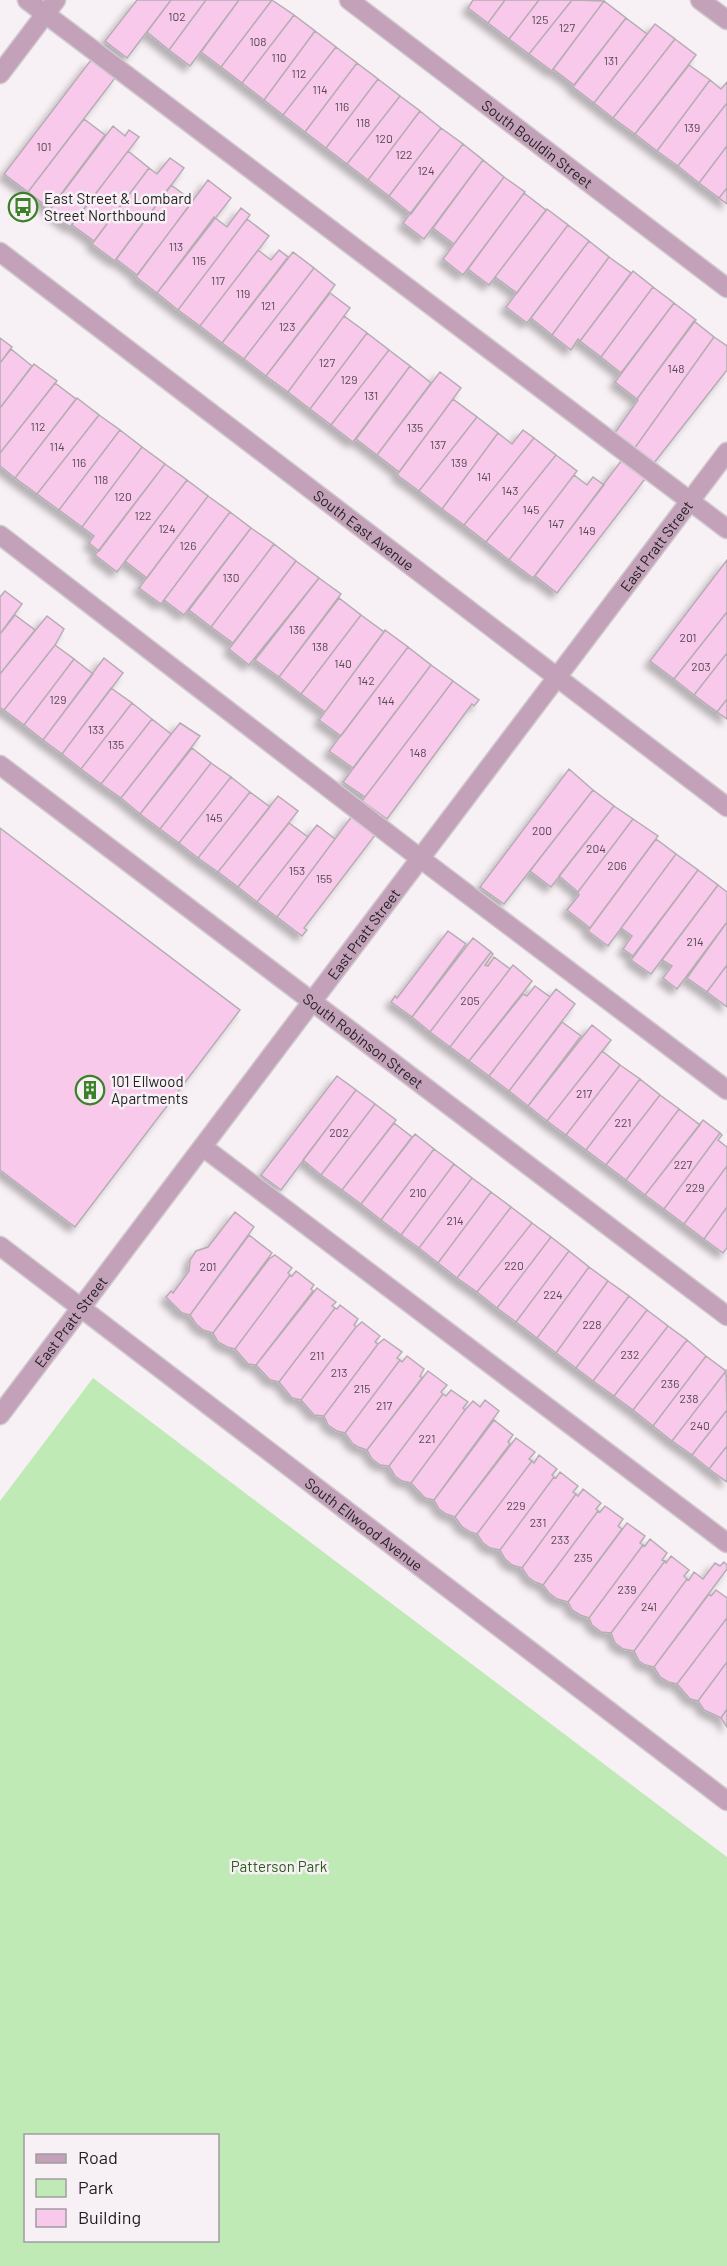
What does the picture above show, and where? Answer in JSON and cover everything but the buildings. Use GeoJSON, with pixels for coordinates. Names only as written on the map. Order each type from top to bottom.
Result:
{"type":"FeatureCollection","features":[{"type":"Feature","properties":{"kind":"street"},"geometry":{"type":"LineString","coordinates":[[27,0],[51,7],[727,529]]}},
{"type":"Feature","properties":{"kind":"street","name":"South Bouldin Street"},"geometry":{"type":"LineString","coordinates":[[349,0],[727,288]]}},
{"type":"Feature","properties":{"kind":"street"},"geometry":{"type":"LineString","coordinates":[[700,0],[727,20]]}},
{"type":"Feature","properties":{"kind":"street"},"geometry":{"type":"LineString","coordinates":[[0,74],[51,7]]}},
{"type":"Feature","properties":{"kind":"street","name":"South East Avenue"},"geometry":{"type":"LineString","coordinates":[[0,252],[727,807]]}},
{"type":"Feature","properties":{"kind":"street","name":"East Pratt Street"},"geometry":{"type":"LineString","coordinates":[[0,1415],[727,452]]}},
{"type":"Feature","properties":{"kind":"street"},"geometry":{"type":"LineString","coordinates":[[0,535],[421,859],[727,1090]]}},
{"type":"Feature","properties":{"kind":"street","name":"South Robinson Street"},"geometry":{"type":"LineString","coordinates":[[0,765],[727,1316]]}},
{"type":"Feature","properties":{"kind":"street"},"geometry":{"type":"LineString","coordinates":[[203,1147],[727,1543]]}},
{"type":"Feature","properties":{"kind":"street","name":"South Ellwood Avenue"},"geometry":{"type":"LineString","coordinates":[[0,1246],[727,1801]]}},
{"type":"Feature","properties":{"kind":"green space","name":"Patterson Park"},"geometry":{"type":"Polygon","coordinates":[[[93,1378],[727,1857],[727,2266],[0,2266],[0,1501],[93,1378]]]}},
{"type":"Feature","properties":{"kind":"place","name":"East Street & Lombard Street Northbound"},"geometry":{"type":"Point","coordinates":[23,207]}},
{"type":"Feature","properties":{"kind":"place","name":"101 Ellwood Apartments"},"geometry":{"type":"Point","coordinates":[90,1090]}}]}
